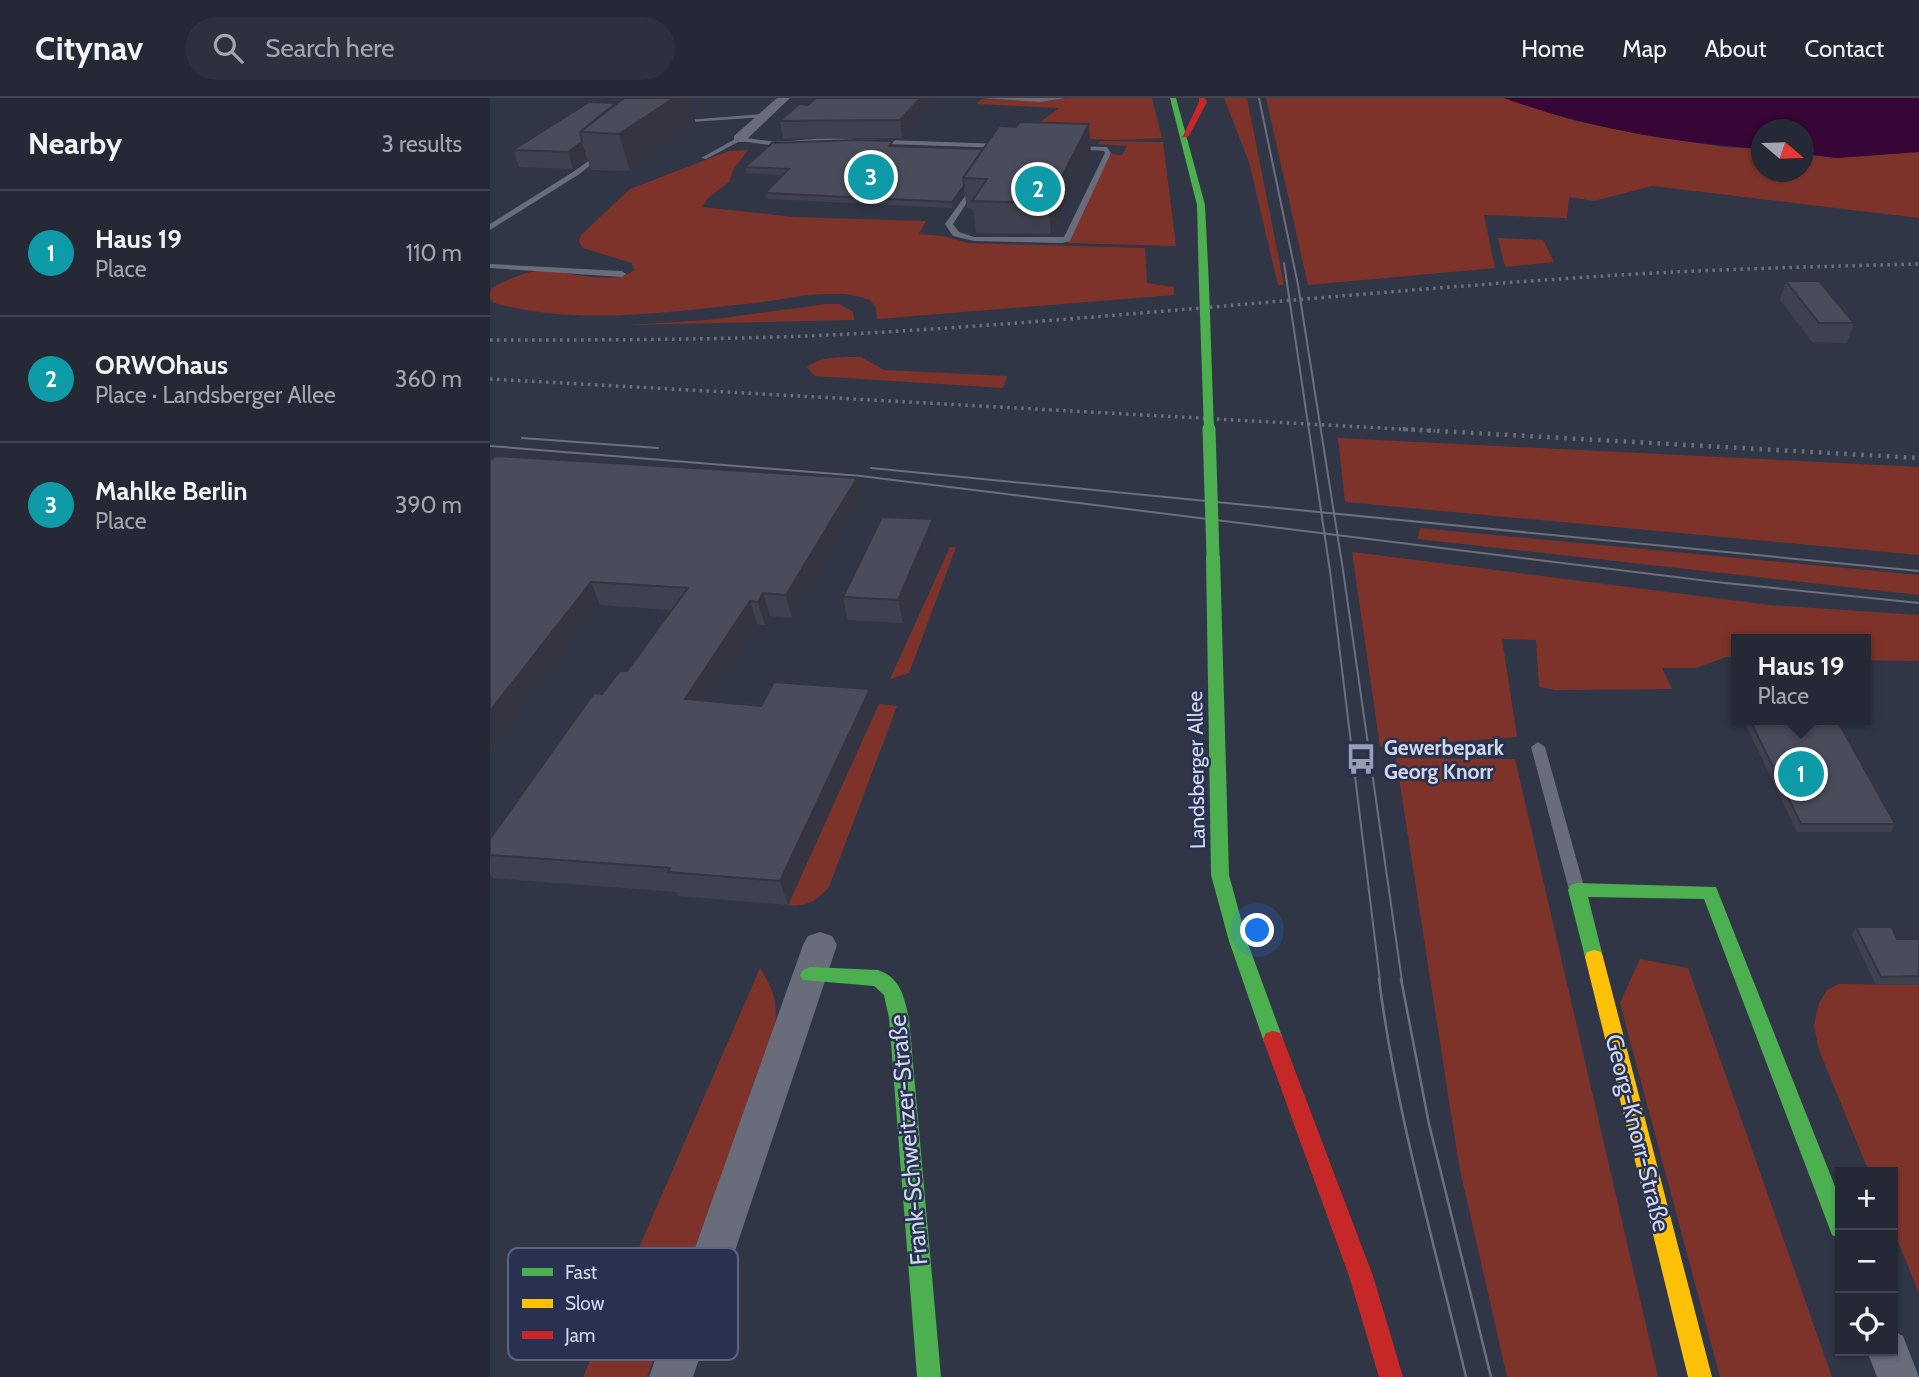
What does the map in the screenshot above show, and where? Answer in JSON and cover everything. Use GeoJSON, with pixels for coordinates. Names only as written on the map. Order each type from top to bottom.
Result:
{"type":"FeatureCollection","features":[{"type":"Feature","properties":{"kind":"main road","name":"Landsberger Allee"},"geometry":{"type":"LineString","coordinates":[[1173,98],[1201,205],[1220,875],[1238,941],[1315,1158],[1361,1276],[1391,1377]]}},
{"type":"Feature","properties":{"kind":"main road"},"geometry":{"type":"LineString","coordinates":[[1185,136],[1203,102],[1202,98]]}},
{"type":"Feature","properties":{"kind":"main road"},"geometry":{"type":"LineString","coordinates":[[1577,890],[1710,892],[1835,1214]]}},
{"type":"Feature","properties":{"kind":"main road","name":"Georg-Knorr-Straße"},"geometry":{"type":"LineString","coordinates":[[1577,890],[1700,1377]]}},
{"type":"Feature","properties":{"kind":"main road","name":"Frank-Schweitzer-Straße"},"geometry":{"type":"LineString","coordinates":[[815,960],[878,978],[893,991],[899,1018],[929,1377]]}},
{"type":"Feature","properties":{"kind":"street"},"geometry":{"type":"LineString","coordinates":[[739,139],[784,98]]}},
{"type":"Feature","properties":{"kind":"street","name":"Frank-Schweitzer-Straße"},"geometry":{"type":"LineString","coordinates":[[716,1248],[815,960]]}},
{"type":"Feature","properties":{"kind":"street"},"geometry":{"type":"LineString","coordinates":[[1890,1356],[1899,1377]]}},
{"type":"Feature","properties":{"kind":"street","name":"Frank-Schweitzer-Straße"},"geometry":{"type":"LineString","coordinates":[[671,1377],[677,1360]]}},
{"type":"Feature","properties":{"kind":"lane"},"geometry":{"type":"LineString","coordinates":[[984,98],[1063,98]]}},
{"type":"Feature","properties":{"kind":"lane"},"geometry":{"type":"LineString","coordinates":[[667,122],[763,116]]}},
{"type":"Feature","properties":{"kind":"lane"},"geometry":{"type":"LineString","coordinates":[[704,158],[739,139],[776,144],[828,140],[1015,146]]}},
{"type":"Feature","properties":{"kind":"lane"},"geometry":{"type":"LineString","coordinates":[[995,156],[1002,146]]}},
{"type":"Feature","properties":{"kind":"lane"},"geometry":{"type":"LineString","coordinates":[[980,178],[949,223],[956,234],[974,239],[1062,242],[1067,239],[1108,153],[1107,149],[1067,148]]}},
{"type":"Feature","properties":{"kind":"lane"},"geometry":{"type":"LineString","coordinates":[[490,228],[526,203],[578,174],[608,149]]}},
{"type":"Feature","properties":{"kind":"lane"},"geometry":{"type":"LineString","coordinates":[[490,266],[622,274]]}},
{"type":"Feature","properties":{"kind":"lane","name":"Georg-Knorr-Straße"},"geometry":{"type":"LineString","coordinates":[[1538,747],[1577,890]]}},
{"type":"Feature","properties":{"kind":"shaded area"},"geometry":{"type":"Polygon","coordinates":[[[1069,98],[1152,98],[1162,138],[1116,140],[1022,136],[1059,108],[977,104],[981,99],[1047,101],[1069,98]]]}},
{"type":"Feature","properties":{"kind":"shaded area"},"geometry":{"type":"Polygon","coordinates":[[[1224,98],[1247,98],[1284,285],[1278,285],[1249,162],[1224,98]]]}},
{"type":"Feature","properties":{"kind":"shaded area"},"geometry":{"type":"Polygon","coordinates":[[[1266,98],[1504,98],[1576,121],[1723,147],[1751,148],[1751,182],[1814,182],[1814,155],[1836,158],[1919,152],[1919,218],[1652,186],[1594,201],[1569,197],[1567,218],[1484,215],[1495,268],[1308,285],[1266,98]]]}},
{"type":"Feature","properties":{"kind":"shaded area"},"geometry":{"type":"Polygon","coordinates":[[[1504,98],[1919,98],[1919,152],[1836,158],[1814,155],[1814,119],[1751,119],[1751,148],[1663,138],[1598,126],[1504,98]]]}},
{"type":"Feature","properties":{"kind":"shaded area"},"geometry":{"type":"Polygon","coordinates":[[[1100,141],[1163,142],[1176,246],[1067,243],[1111,154],[1122,155],[1127,146],[1098,144],[1100,141]]]}},
{"type":"Feature","properties":{"kind":"shaded area"},"geometry":{"type":"Polygon","coordinates":[[[748,150],[733,170],[729,182],[708,198],[702,207],[794,217],[926,221],[919,234],[943,236],[968,243],[1145,248],[1147,283],[1174,287],[1174,295],[877,319],[876,308],[870,300],[843,294],[624,315],[558,314],[526,310],[494,303],[490,298],[491,288],[531,272],[548,271],[601,278],[624,275],[634,270],[632,263],[583,248],[579,242],[581,235],[630,189],[729,151],[748,150]]]}},
{"type":"Feature","properties":{"kind":"shaded area"},"geometry":{"type":"Polygon","coordinates":[[[1498,238],[1543,240],[1554,262],[1505,267],[1498,238]]]}},
{"type":"Feature","properties":{"kind":"shaded area"},"geometry":{"type":"Polygon","coordinates":[[[839,304],[853,312],[854,320],[630,325],[708,320],[839,304]]]}},
{"type":"Feature","properties":{"kind":"shaded area"},"geometry":{"type":"Polygon","coordinates":[[[861,357],[884,370],[1007,376],[1003,388],[815,376],[807,367],[825,359],[861,357]]]}},
{"type":"Feature","properties":{"kind":"shaded area"},"geometry":{"type":"Polygon","coordinates":[[[1338,438],[1919,467],[1919,555],[1345,502],[1338,438]]]}},
{"type":"Feature","properties":{"kind":"shaded area"},"geometry":{"type":"Polygon","coordinates":[[[1420,528],[1919,575],[1919,595],[1418,539],[1420,528]]]}},
{"type":"Feature","properties":{"kind":"shaded area"},"geometry":{"type":"Polygon","coordinates":[[[950,547],[956,547],[909,673],[890,679],[950,547]]]}},
{"type":"Feature","properties":{"kind":"shaded area"},"geometry":{"type":"Polygon","coordinates":[[[1352,552],[1770,605],[1919,615],[1919,661],[1871,660],[1871,634],[1731,634],[1731,658],[1696,668],[1662,668],[1672,689],[1556,690],[1539,687],[1536,640],[1502,639],[1517,737],[1380,747],[1352,552]]]}},
{"type":"Feature","properties":{"kind":"shaded area"},"geometry":{"type":"Polygon","coordinates":[[[879,704],[897,706],[829,887],[811,902],[788,905],[879,704]]]}},
{"type":"Feature","properties":{"kind":"shaded area"},"geometry":{"type":"Polygon","coordinates":[[[1396,758],[1515,759],[1658,1377],[1507,1377],[1459,1165],[1396,758]]]}},
{"type":"Feature","properties":{"kind":"shaded area"},"geometry":{"type":"Polygon","coordinates":[[[1640,959],[1688,968],[1832,1377],[1720,1377],[1620,1003],[1640,959]]]}},
{"type":"Feature","properties":{"kind":"shaded area"},"geometry":{"type":"Polygon","coordinates":[[[760,968],[774,998],[775,1031],[695,1248],[639,1248],[760,968]]]}},
{"type":"Feature","properties":{"kind":"shaded area"},"geometry":{"type":"Polygon","coordinates":[[[1839,984],[1919,985],[1919,1293],[1898,1241],[1898,1167],[1867,1167],[1819,1050],[1814,1026],[1819,1003],[1827,990],[1839,984]]]}},
{"type":"Feature","properties":{"kind":"shaded area"},"geometry":{"type":"Polygon","coordinates":[[[590,1360],[653,1360],[647,1377],[583,1377],[590,1360]]]}},
{"type":"Feature","properties":{"kind":"building"},"geometry":{"type":"Polygon","coordinates":[[[624,98],[674,98],[619,134],[580,132],[624,98]]]}},
{"type":"Feature","properties":{"kind":"building"},"geometry":{"type":"Polygon","coordinates":[[[816,98],[920,98],[900,120],[780,121],[799,104],[808,105],[816,98]]]}},
{"type":"Feature","properties":{"kind":"building"},"geometry":{"type":"Polygon","coordinates":[[[589,102],[616,103],[580,132],[582,142],[568,152],[513,150],[589,102]]]}},
{"type":"Feature","properties":{"kind":"building"},"geometry":{"type":"Polygon","coordinates":[[[1020,122],[1089,124],[1048,203],[972,201],[987,179],[963,178],[999,126],[1016,127],[1020,122]]]}},
{"type":"Feature","properties":{"kind":"building"},"geometry":{"type":"Polygon","coordinates":[[[893,141],[889,146],[983,149],[963,178],[964,186],[952,202],[765,193],[789,169],[745,167],[772,143],[893,141]]]}},
{"type":"Feature","properties":{"kind":"building"},"geometry":{"type":"Polygon","coordinates":[[[1786,281],[1819,281],[1854,323],[1819,323],[1786,281]]]}},
{"type":"Feature","properties":{"kind":"building"},"geometry":{"type":"Polygon","coordinates":[[[496,456],[857,478],[786,595],[763,593],[758,602],[750,601],[685,699],[761,706],[774,682],[870,689],[780,881],[668,872],[670,868],[490,855],[490,839],[594,693],[602,694],[620,671],[627,671],[688,588],[591,582],[490,711],[490,460],[496,456]]]}},
{"type":"Feature","properties":{"kind":"building"},"geometry":{"type":"Polygon","coordinates":[[[882,517],[933,519],[898,600],[843,597],[882,517]]]}},
{"type":"Feature","properties":{"kind":"building"},"geometry":{"type":"Polygon","coordinates":[[[1752,725],[1840,725],[1895,824],[1801,824],[1752,725]]]}},
{"type":"Feature","properties":{"kind":"building"},"geometry":{"type":"Polygon","coordinates":[[[1856,927],[1892,927],[1897,939],[1919,939],[1919,976],[1881,977],[1856,927]]]}},
{"type":"Feature","properties":{"kind":"tram line"},"geometry":{"type":"LineString","coordinates":[[1259,98],[1298,285],[1334,514]]}},
{"type":"Feature","properties":{"kind":"tram line"},"geometry":{"type":"LineString","coordinates":[[1284,263],[1321,512]]}},
{"type":"Feature","properties":{"kind":"tram line"},"geometry":{"type":"LineString","coordinates":[[522,438],[658,448]]}},
{"type":"Feature","properties":{"kind":"tram line"},"geometry":{"type":"LineString","coordinates":[[490,446],[861,476],[1324,533]]}},
{"type":"Feature","properties":{"kind":"tram line"},"geometry":{"type":"LineString","coordinates":[[871,468],[1321,512]]}},
{"type":"Feature","properties":{"kind":"tram line"},"geometry":{"type":"LineString","coordinates":[[1321,512],[1334,514]]}},
{"type":"Feature","properties":{"kind":"tram line"},"geometry":{"type":"LineString","coordinates":[[1321,512],[1324,533]]}},
{"type":"Feature","properties":{"kind":"tram line"},"geometry":{"type":"LineString","coordinates":[[1334,514],[1919,571]]}},
{"type":"Feature","properties":{"kind":"tram line"},"geometry":{"type":"LineString","coordinates":[[1334,514],[1337,535]]}},
{"type":"Feature","properties":{"kind":"tram line"},"geometry":{"type":"LineString","coordinates":[[1324,533],[1337,535]]}},
{"type":"Feature","properties":{"kind":"tram line"},"geometry":{"type":"LineString","coordinates":[[1324,533],[1380,981]]}},
{"type":"Feature","properties":{"kind":"tram line"},"geometry":{"type":"LineString","coordinates":[[1337,535],[1716,582],[1919,603]]}},
{"type":"Feature","properties":{"kind":"tram line"},"geometry":{"type":"LineString","coordinates":[[1337,535],[1402,981]]}},
{"type":"Feature","properties":{"kind":"tram line"},"geometry":{"type":"LineString","coordinates":[[1379,979],[1395,1079],[1466,1377]]}},
{"type":"Feature","properties":{"kind":"tram line"},"geometry":{"type":"LineString","coordinates":[[1401,979],[1429,1124],[1491,1377]]}},
{"type":"Feature","properties":{"kind":"railway"},"geometry":{"type":"LineString","coordinates":[[490,340],[715,339],[850,334],[1605,276],[1919,264]]}},
{"type":"Feature","properties":{"kind":"railway"},"geometry":{"type":"LineString","coordinates":[[490,379],[1435,431]]}},
{"type":"Feature","properties":{"kind":"railway"},"geometry":{"type":"LineString","coordinates":[[1403,429],[1919,458]]}},
{"type":"Feature","properties":{"kind":"traffic: fast"},"geometry":{"type":"LineString","coordinates":[[1173,98],[1201,205],[1204,286]]}},
{"type":"Feature","properties":{"kind":"traffic: fast"},"geometry":{"type":"LineString","coordinates":[[1204,286],[1213,556]]}},
{"type":"Feature","properties":{"kind":"traffic: fast"},"geometry":{"type":"LineString","coordinates":[[1213,556],[1220,875],[1238,941],[1273,1039]]}},
{"type":"Feature","properties":{"kind":"traffic: fast"},"geometry":{"type":"LineString","coordinates":[[1594,957],[1577,890],[1710,892],[1835,1214]]}},
{"type":"Feature","properties":{"kind":"traffic: fast"},"geometry":{"type":"LineString","coordinates":[[810,975],[878,978],[893,991],[899,1018],[929,1377]]}},
{"type":"Feature","properties":{"kind":"traffic: slow"},"geometry":{"type":"LineString","coordinates":[[1594,957],[1700,1377]]}},
{"type":"Feature","properties":{"kind":"traffic: jam"},"geometry":{"type":"LineString","coordinates":[[1185,136],[1203,102],[1202,98]]}},
{"type":"Feature","properties":{"kind":"traffic: jam"},"geometry":{"type":"LineString","coordinates":[[1273,1039],[1361,1276],[1391,1377]]}},
{"type":"Feature","properties":{"kind":"place","name":"Mahlke Berlin"},"geometry":{"type":"Point","coordinates":[871,177]}},
{"type":"Feature","properties":{"kind":"place","name":"ORWOhaus"},"geometry":{"type":"Point","coordinates":[1038,189]}},
{"type":"Feature","properties":{"kind":"place","name":"Gewerbepark Georg Knorr"},"geometry":{"type":"Point","coordinates":[1361,759]}},
{"type":"Feature","properties":{"kind":"place","name":"Haus 19"},"geometry":{"type":"Point","coordinates":[1801,774]}}]}
